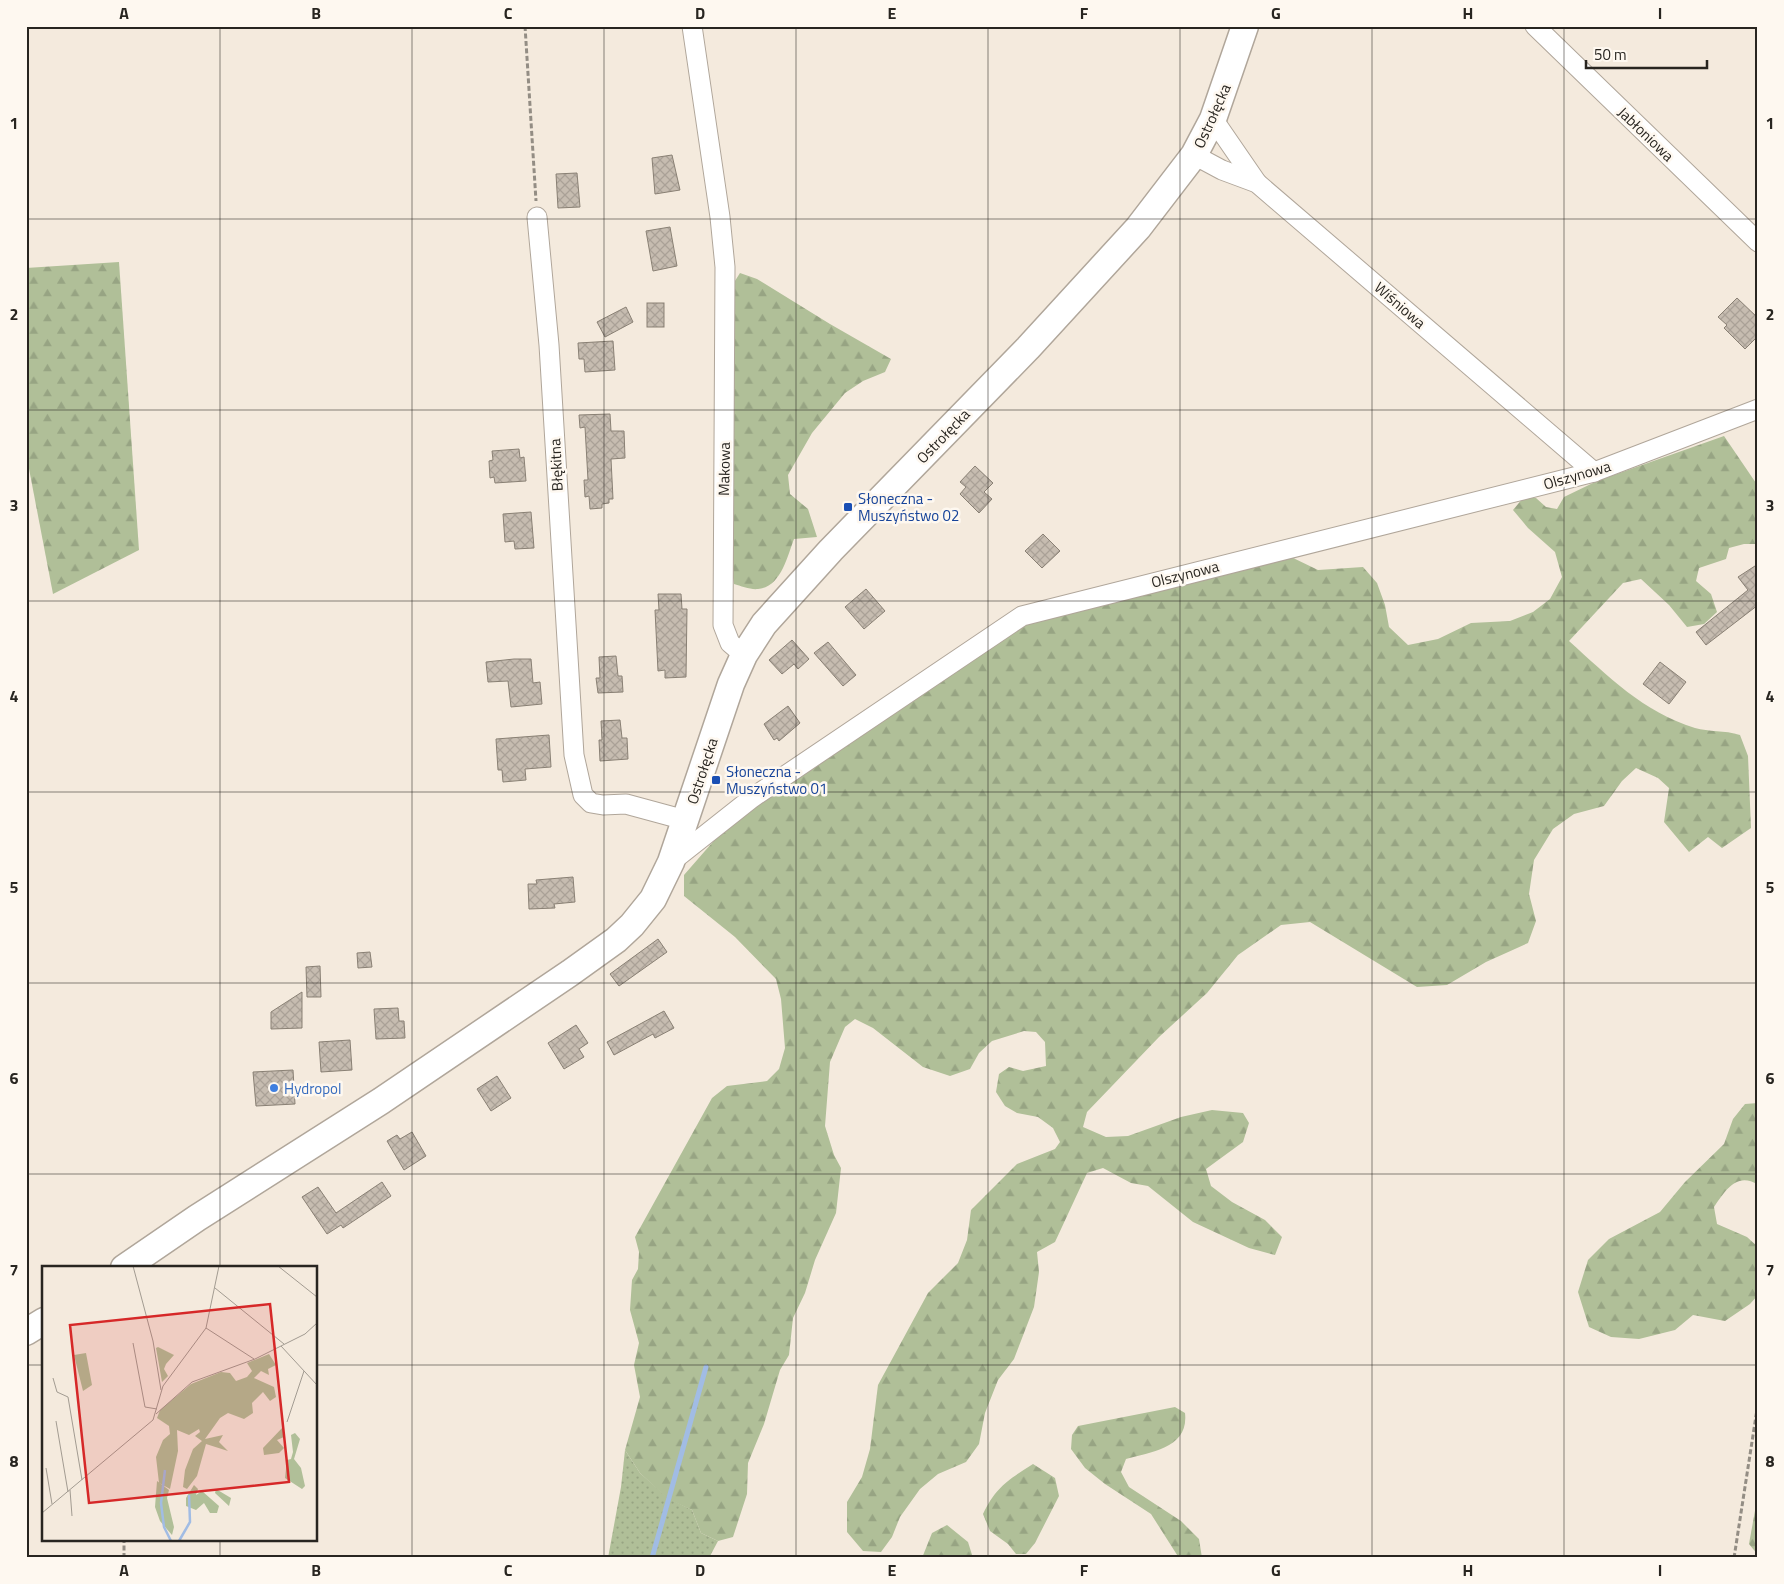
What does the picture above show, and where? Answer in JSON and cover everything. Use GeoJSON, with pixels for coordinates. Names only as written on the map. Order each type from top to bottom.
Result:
{"type":"FeatureCollection","features":[{"type":"Feature","properties":{"kind":"street","name":"Makowa"},"geometry":{"type":"LineString","coordinates":[[692,26],[720,218],[725,276],[723,626],[730,644],[744,655]]}},
{"type":"Feature","properties":{"kind":"street","name":"Ostrołęcka"},"geometry":{"type":"LineString","coordinates":[[127,1266],[197,1218],[381,1101],[616,940],[653,898],[671,862],[716,728],[744,655],[764,624],[786,598],[1028,348],[1138,228],[1194,155],[1213,119],[1245,26]]}},
{"type":"Feature","properties":{"kind":"street","name":"Jabłoniowa"},"geometry":{"type":"LineString","coordinates":[[1535,26],[1758,242]]}},
{"type":"Feature","properties":{"kind":"street"},"geometry":{"type":"LineString","coordinates":[[1213,119],[1257,183]]}},
{"type":"Feature","properties":{"kind":"street","name":"Wiśniowa"},"geometry":{"type":"LineString","coordinates":[[1194,155],[1222,170],[1257,183],[1594,472]]}},
{"type":"Feature","properties":{"kind":"street","name":"Błękitna"},"geometry":{"type":"LineString","coordinates":[[537,217],[549,345],[574,755],[583,795],[591,803],[603,805],[626,804],[685,820]]}},
{"type":"Feature","properties":{"kind":"street","name":"Olszynowa"},"geometry":{"type":"LineString","coordinates":[[671,862],[752,798],[1022,616],[1594,472],[1758,409]]}},
{"type":"Feature","properties":{"kind":"street"},"geometry":{"type":"LineString","coordinates":[[26,1332],[42,1322]]}},
{"type":"Feature","properties":{"kind":"path"},"geometry":{"type":"LineString","coordinates":[[525,26],[537,217]]}},
{"type":"Feature","properties":{"kind":"path"},"geometry":{"type":"LineString","coordinates":[[1734,1558],[1758,1403]]}},
{"type":"Feature","properties":{"kind":"path"},"geometry":{"type":"LineString","coordinates":[[124,1542],[124,1558]]}},
{"type":"Feature","properties":{"kind":"green space"},"geometry":{"type":"Polygon","coordinates":[[[119,262],[139,550],[53,594],[26,453],[26,268],[119,262]]]}},
{"type":"Feature","properties":{"kind":"green space"},"geometry":{"type":"Polygon","coordinates":[[[740,273],[757,279],[891,359],[885,372],[863,381],[845,393],[812,433],[788,475],[790,494],[808,509],[817,537],[794,539],[786,562],[778,577],[766,587],[758,589],[734,584],[732,571],[733,284],[740,273]]]}},
{"type":"Feature","properties":{"kind":"green space"},"geometry":{"type":"Polygon","coordinates":[[[1724,436],[1758,486],[1758,544],[1744,544],[1729,548],[1726,559],[1699,568],[1696,581],[1711,594],[1717,612],[1704,624],[1687,627],[1669,605],[1641,579],[1623,583],[1569,641],[1627,692],[1659,713],[1695,728],[1740,735],[1748,756],[1751,828],[1722,848],[1708,837],[1689,852],[1664,822],[1669,788],[1658,778],[1636,768],[1622,781],[1604,806],[1574,814],[1553,829],[1534,860],[1529,894],[1536,921],[1528,943],[1486,962],[1447,985],[1417,987],[1310,922],[1281,925],[1238,955],[1207,993],[1159,1037],[1087,1112],[1083,1127],[1106,1137],[1128,1136],[1181,1117],[1212,1110],[1243,1113],[1249,1123],[1243,1142],[1206,1169],[1211,1186],[1232,1202],[1265,1220],[1282,1237],[1275,1255],[1249,1248],[1193,1222],[1148,1186],[1131,1183],[1103,1168],[1087,1173],[1055,1242],[1037,1252],[1039,1272],[1034,1307],[1014,1359],[998,1380],[985,1413],[979,1444],[966,1462],[938,1474],[920,1489],[900,1517],[892,1537],[881,1552],[863,1551],[847,1532],[847,1502],[862,1477],[870,1449],[878,1385],[928,1293],[958,1263],[967,1240],[971,1210],[1017,1164],[1055,1149],[1060,1142],[1053,1128],[1038,1117],[1017,1113],[1005,1106],[996,1092],[999,1074],[1009,1067],[1023,1071],[1046,1066],[1045,1042],[1036,1032],[1024,1031],[992,1041],[979,1053],[970,1069],[950,1076],[923,1067],[873,1028],[855,1019],[845,1027],[830,1062],[825,1126],[834,1155],[841,1168],[836,1213],[815,1260],[805,1293],[793,1318],[789,1355],[780,1370],[764,1424],[748,1463],[747,1494],[733,1537],[718,1541],[701,1533],[692,1510],[668,1499],[640,1473],[625,1450],[640,1397],[634,1365],[639,1343],[630,1310],[632,1280],[638,1269],[639,1252],[635,1237],[712,1098],[727,1086],[767,1081],[779,1069],[785,1048],[781,999],[776,979],[735,937],[684,896],[684,875],[718,836],[756,800],[1035,617],[1287,555],[1318,570],[1363,567],[1377,583],[1385,605],[1389,627],[1408,645],[1438,639],[1471,623],[1510,621],[1533,612],[1550,599],[1562,577],[1555,552],[1528,528],[1513,510],[1523,498],[1536,498],[1546,507],[1557,509],[1564,497],[1597,481],[1724,436]]]}},
{"type":"Feature","properties":{"kind":"green space"},"geometry":{"type":"Polygon","coordinates":[[[1758,1103],[1758,1185],[1744,1180],[1732,1185],[1714,1207],[1717,1224],[1747,1237],[1758,1247],[1758,1295],[1750,1304],[1725,1321],[1693,1315],[1675,1330],[1639,1339],[1611,1337],[1589,1327],[1578,1292],[1588,1260],[1609,1239],[1660,1212],[1685,1182],[1724,1144],[1733,1119],[1745,1104],[1758,1103]]]}},
{"type":"Feature","properties":{"kind":"green space"},"geometry":{"type":"Polygon","coordinates":[[[1175,1407],[1185,1413],[1185,1425],[1181,1434],[1175,1441],[1157,1451],[1126,1459],[1121,1472],[1129,1487],[1181,1521],[1199,1539],[1202,1558],[1179,1558],[1151,1514],[1105,1484],[1085,1468],[1071,1449],[1072,1435],[1078,1426],[1175,1407]]]}},
{"type":"Feature","properties":{"kind":"green space"},"geometry":{"type":"Polygon","coordinates":[[[625,1450],[640,1473],[668,1498],[692,1510],[701,1533],[718,1541],[709,1558],[608,1558],[621,1487],[625,1450]]]}},
{"type":"Feature","properties":{"kind":"green space"},"geometry":{"type":"Polygon","coordinates":[[[1033,1464],[1055,1478],[1059,1496],[1035,1543],[1026,1554],[1016,1554],[1008,1544],[990,1531],[983,1514],[993,1497],[1004,1485],[1033,1464]]]}},
{"type":"Feature","properties":{"kind":"green space"},"geometry":{"type":"Polygon","coordinates":[[[1758,1494],[1758,1555],[1749,1544],[1758,1494]]]}},
{"type":"Feature","properties":{"kind":"green space"},"geometry":{"type":"Polygon","coordinates":[[[947,1525],[968,1542],[973,1558],[922,1558],[932,1533],[947,1525]]]}},
{"type":"Feature","properties":{"kind":"building"},"geometry":{"type":"Polygon","coordinates":[[[672,155],[680,190],[655,194],[652,158],[672,155]]]}},
{"type":"Feature","properties":{"kind":"building"},"geometry":{"type":"Polygon","coordinates":[[[577,173],[580,207],[558,208],[556,174],[577,173]]]}},
{"type":"Feature","properties":{"kind":"building"},"geometry":{"type":"Polygon","coordinates":[[[670,227],[677,266],[653,271],[646,231],[670,227]]]}},
{"type":"Feature","properties":{"kind":"building"},"geometry":{"type":"Polygon","coordinates":[[[1737,298],[1758,318],[1758,336],[1745,349],[1724,328],[1727,325],[1718,317],[1737,298]]]}},
{"type":"Feature","properties":{"kind":"building"},"geometry":{"type":"Polygon","coordinates":[[[647,303],[664,303],[664,327],[647,327],[647,303]]]}},
{"type":"Feature","properties":{"kind":"building"},"geometry":{"type":"Polygon","coordinates":[[[626,307],[633,322],[605,337],[597,322],[626,307]]]}},
{"type":"Feature","properties":{"kind":"building"},"geometry":{"type":"Polygon","coordinates":[[[613,341],[615,370],[585,372],[584,359],[579,359],[578,343],[613,341]]]}},
{"type":"Feature","properties":{"kind":"building"},"geometry":{"type":"Polygon","coordinates":[[[610,414],[611,431],[624,431],[625,458],[611,459],[613,499],[609,499],[609,503],[602,504],[602,508],[590,509],[589,496],[585,497],[584,480],[588,480],[585,427],[580,428],[579,415],[610,414]]]}},
{"type":"Feature","properties":{"kind":"building"},"geometry":{"type":"Polygon","coordinates":[[[519,449],[520,458],[524,457],[526,481],[495,483],[494,477],[490,478],[489,461],[493,460],[492,451],[519,449]]]}},
{"type":"Feature","properties":{"kind":"building"},"geometry":{"type":"Polygon","coordinates":[[[975,466],[993,483],[984,492],[992,499],[979,513],[960,494],[966,487],[960,482],[975,466]]]}},
{"type":"Feature","properties":{"kind":"building"},"geometry":{"type":"Polygon","coordinates":[[[531,512],[534,548],[515,549],[514,541],[505,542],[503,514],[531,512]]]}},
{"type":"Feature","properties":{"kind":"building"},"geometry":{"type":"Polygon","coordinates":[[[1043,534],[1060,551],[1042,568],[1025,551],[1043,534]]]}},
{"type":"Feature","properties":{"kind":"building"},"geometry":{"type":"Polygon","coordinates":[[[1758,564],[1758,605],[1706,645],[1696,632],[1748,590],[1738,577],[1758,564]]]}},
{"type":"Feature","properties":{"kind":"building"},"geometry":{"type":"Polygon","coordinates":[[[866,589],[885,611],[864,629],[845,607],[866,589]]]}},
{"type":"Feature","properties":{"kind":"building"},"geometry":{"type":"Polygon","coordinates":[[[658,594],[681,594],[682,609],[687,609],[686,677],[665,678],[665,670],[658,671],[655,610],[659,610],[658,594]]]}},
{"type":"Feature","properties":{"kind":"building"},"geometry":{"type":"Polygon","coordinates":[[[792,640],[809,659],[798,669],[794,664],[782,674],[769,660],[792,640]]]}},
{"type":"Feature","properties":{"kind":"building"},"geometry":{"type":"Polygon","coordinates":[[[828,642],[856,675],[843,686],[814,653],[828,642]]]}},
{"type":"Feature","properties":{"kind":"building"},"geometry":{"type":"Polygon","coordinates":[[[616,656],[618,676],[622,676],[623,692],[598,693],[596,678],[600,678],[599,657],[616,656]]]}},
{"type":"Feature","properties":{"kind":"building"},"geometry":{"type":"Polygon","coordinates":[[[531,659],[533,683],[540,682],[542,704],[511,707],[508,681],[488,682],[486,662],[531,659]]]}},
{"type":"Feature","properties":{"kind":"building"},"geometry":{"type":"Polygon","coordinates":[[[1660,662],[1686,682],[1669,704],[1643,684],[1660,662]]]}},
{"type":"Feature","properties":{"kind":"building"},"geometry":{"type":"Polygon","coordinates":[[[788,706],[800,723],[779,741],[777,738],[774,740],[764,724],[788,706]]]}},
{"type":"Feature","properties":{"kind":"building"},"geometry":{"type":"Polygon","coordinates":[[[620,720],[622,738],[627,738],[628,759],[600,761],[599,740],[602,740],[601,721],[620,720]]]}},
{"type":"Feature","properties":{"kind":"building"},"geometry":{"type":"Polygon","coordinates":[[[549,735],[551,767],[525,769],[526,780],[503,782],[502,770],[498,770],[496,739],[549,735]]]}},
{"type":"Feature","properties":{"kind":"building"},"geometry":{"type":"Polygon","coordinates":[[[573,877],[575,902],[554,904],[555,908],[529,909],[528,884],[537,884],[536,880],[573,877]]]}},
{"type":"Feature","properties":{"kind":"building"},"geometry":{"type":"Polygon","coordinates":[[[658,939],[667,952],[619,986],[610,974],[658,939]]]}},
{"type":"Feature","properties":{"kind":"building"},"geometry":{"type":"Polygon","coordinates":[[[370,952],[372,967],[358,968],[357,953],[370,952]]]}},
{"type":"Feature","properties":{"kind":"building"},"geometry":{"type":"Polygon","coordinates":[[[320,966],[321,997],[307,997],[306,967],[320,966]]]}},
{"type":"Feature","properties":{"kind":"building"},"geometry":{"type":"Polygon","coordinates":[[[302,992],[302,1028],[271,1029],[271,1012],[302,992]]]}},
{"type":"Feature","properties":{"kind":"building"},"geometry":{"type":"Polygon","coordinates":[[[398,1008],[399,1021],[404,1021],[405,1038],[376,1039],[374,1009],[398,1008]]]}},
{"type":"Feature","properties":{"kind":"building"},"geometry":{"type":"Polygon","coordinates":[[[664,1011],[674,1028],[655,1038],[653,1034],[614,1055],[607,1042],[664,1011]]]}},
{"type":"Feature","properties":{"kind":"building"},"geometry":{"type":"Polygon","coordinates":[[[576,1025],[588,1043],[579,1049],[584,1057],[564,1069],[548,1043],[576,1025]]]}},
{"type":"Feature","properties":{"kind":"building"},"geometry":{"type":"Polygon","coordinates":[[[350,1040],[352,1070],[321,1072],[319,1042],[350,1040]]]}},
{"type":"Feature","properties":{"kind":"building","name":"Hydropol"},"geometry":{"type":"Polygon","coordinates":[[[293,1070],[295,1104],[256,1106],[253,1072],[293,1070]]]}},
{"type":"Feature","properties":{"kind":"building"},"geometry":{"type":"Polygon","coordinates":[[[497,1076],[511,1098],[491,1111],[477,1089],[497,1076]]]}},
{"type":"Feature","properties":{"kind":"building"},"geometry":{"type":"Polygon","coordinates":[[[412,1132],[426,1156],[404,1170],[387,1141],[397,1135],[400,1139],[412,1132]]]}},
{"type":"Feature","properties":{"kind":"building"},"geometry":{"type":"Polygon","coordinates":[[[382,1182],[391,1196],[343,1228],[341,1225],[327,1234],[302,1197],[318,1187],[336,1213],[382,1182]]]}},
{"type":"Feature","properties":{"kind":"waterway"},"geometry":{"type":"LineString","coordinates":[[652,1558],[706,1367]]}},
{"type":"Feature","properties":{"kind":"place","name":"Słoneczna - Muszyństwo 02"},"geometry":{"type":"Point","coordinates":[848,507]}},
{"type":"Feature","properties":{"kind":"place","name":"Słoneczna - Muszyństwo 01"},"geometry":{"type":"Point","coordinates":[716,780]}},
{"type":"Feature","properties":{"kind":"place","name":"Hydropol"},"geometry":{"type":"Point","coordinates":[274,1088]}}]}
